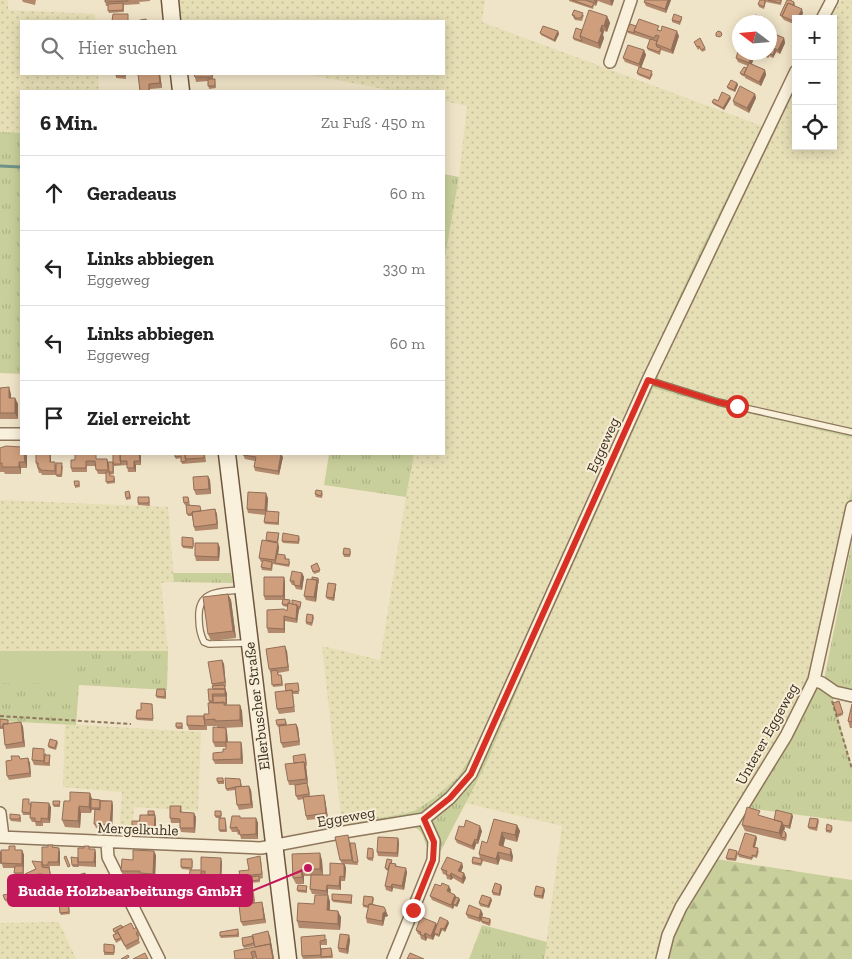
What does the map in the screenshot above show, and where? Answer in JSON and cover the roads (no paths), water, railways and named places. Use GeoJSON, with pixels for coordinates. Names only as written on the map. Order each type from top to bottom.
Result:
{"type":"FeatureCollection","features":[{"type":"Feature","properties":{"kind":"main road"},"geometry":{"type":"LineString","coordinates":[[170,0],[172,20]]}},
{"type":"Feature","properties":{"kind":"main road","name":"Ellerbuscher Straße"},"geometry":{"type":"LineString","coordinates":[[227,455],[288,959]]}},
{"type":"Feature","properties":{"kind":"street"},"geometry":{"type":"LineString","coordinates":[[610,62],[631,0]]}},
{"type":"Feature","properties":{"kind":"street"},"geometry":{"type":"LineString","coordinates":[[824,15],[832,0]]}},
{"type":"Feature","properties":{"kind":"street","name":"Eggeweg"},"geometry":{"type":"LineString","coordinates":[[274,845],[424,819],[450,798],[471,774],[648,380],[792,79]]}},
{"type":"Feature","properties":{"kind":"street"},"geometry":{"type":"LineString","coordinates":[[0,434],[20,434]]}},
{"type":"Feature","properties":{"kind":"street","name":"Unterer Eggeweg"},"geometry":{"type":"LineString","coordinates":[[662,959],[668,935],[681,907],[786,736],[814,680],[852,506]]}},
{"type":"Feature","properties":{"kind":"street"},"geometry":{"type":"LineString","coordinates":[[814,680],[822,683],[834,692],[852,696]]}},
{"type":"Feature","properties":{"kind":"street"},"geometry":{"type":"LineString","coordinates":[[0,813],[2,837]]}},
{"type":"Feature","properties":{"kind":"street"},"geometry":{"type":"LineString","coordinates":[[393,959],[433,860],[434,842],[424,819]]}},
{"type":"Feature","properties":{"kind":"street","name":"Mergelkuhle"},"geometry":{"type":"LineString","coordinates":[[2,837],[107,843],[261,848],[274,845]]}},
{"type":"Feature","properties":{"kind":"street"},"geometry":{"type":"LineString","coordinates":[[107,843],[108,857],[159,959]]}},
{"type":"Feature","properties":{"kind":"lane"},"geometry":{"type":"LineString","coordinates":[[648,380],[718,402],[852,432]]}},
{"type":"Feature","properties":{"kind":"lane"},"geometry":{"type":"LineString","coordinates":[[243,590],[218,592],[202,600],[199,606],[201,635],[204,642],[209,644],[250,643]]}},
{"type":"Feature","properties":{"kind":"waterway"},"geometry":{"type":"LineString","coordinates":[[0,166],[20,167]]}},
{"type":"Feature","properties":{"kind":"place","name":"Budde Holzbearbeitungs GmbH"},"geometry":{"type":"Point","coordinates":[308,868]}}]}
